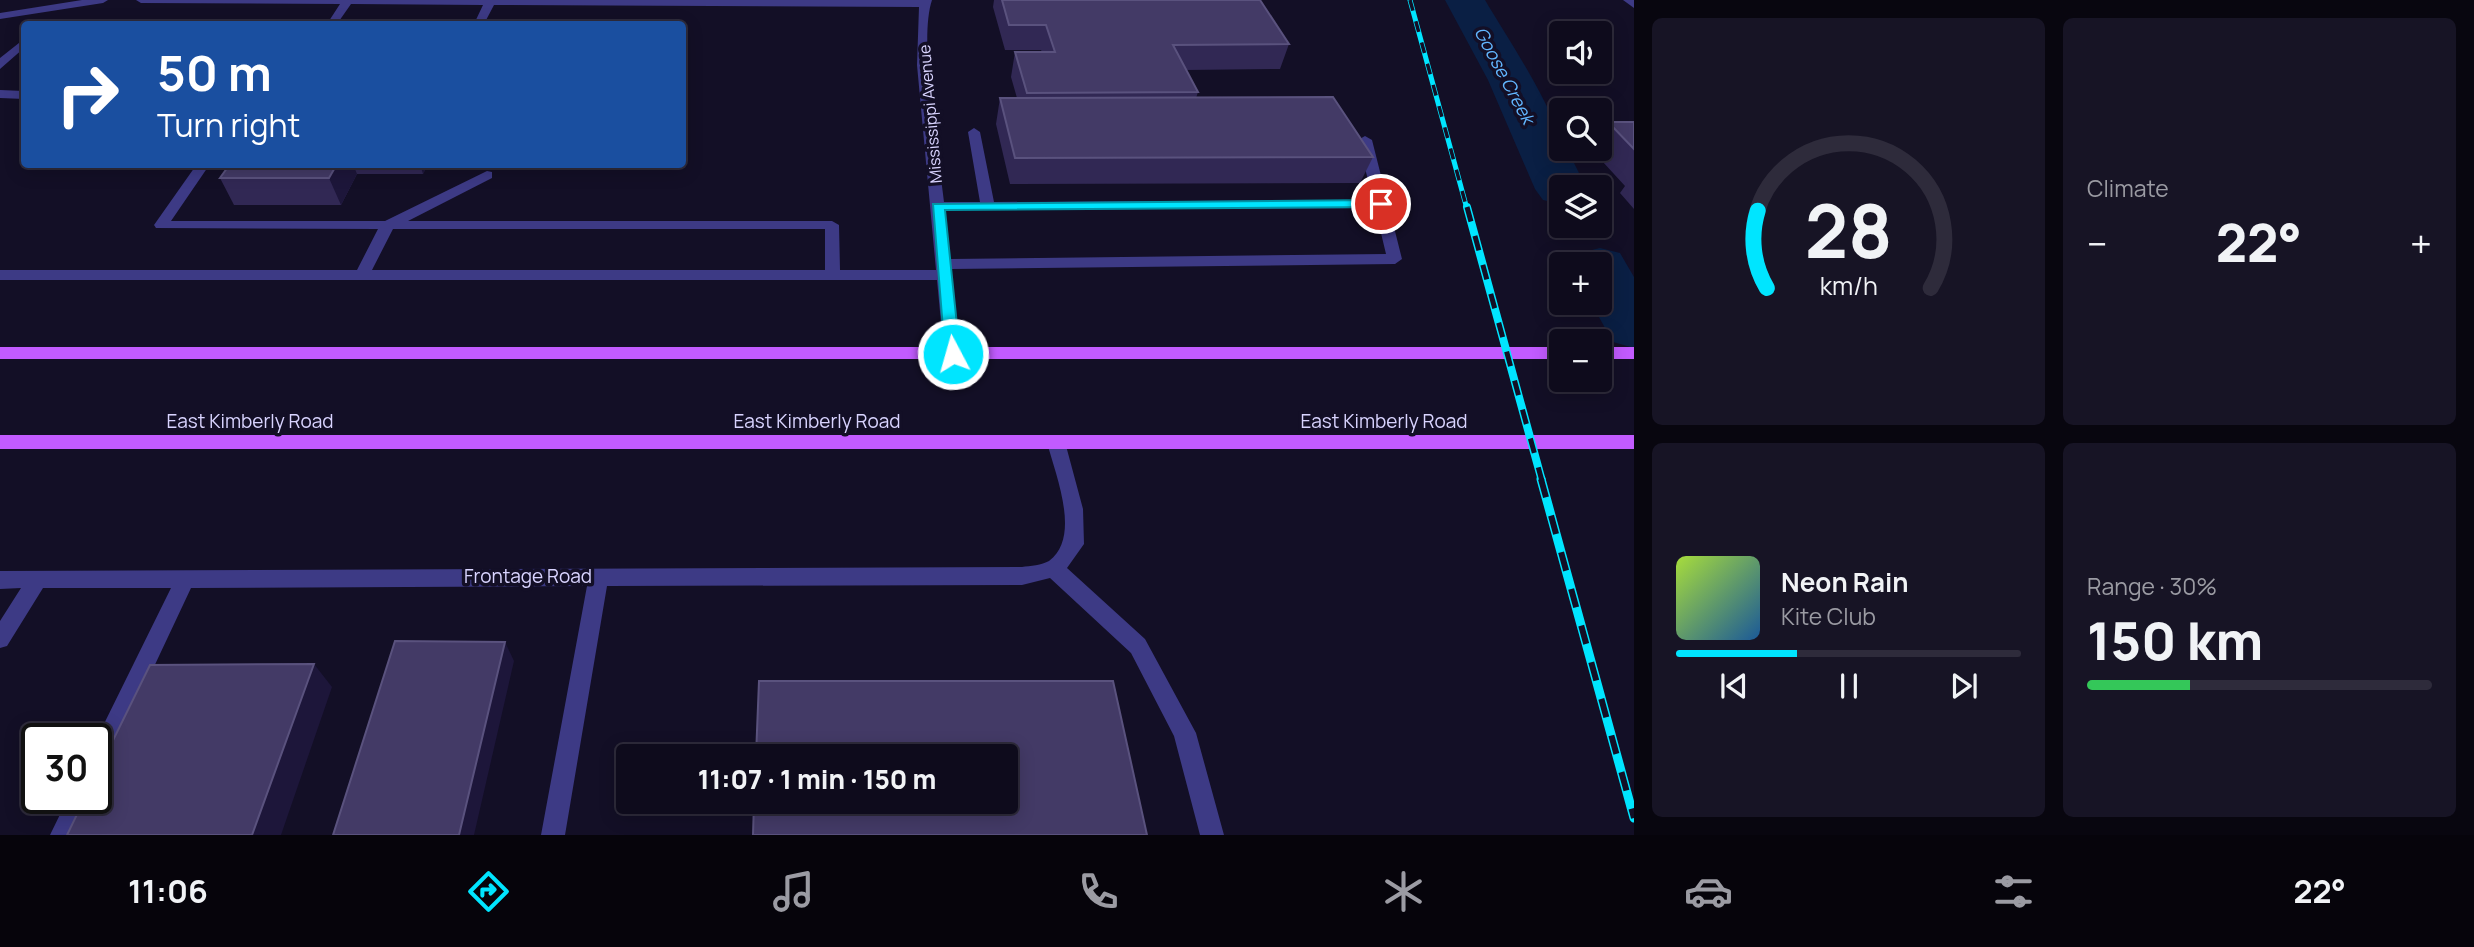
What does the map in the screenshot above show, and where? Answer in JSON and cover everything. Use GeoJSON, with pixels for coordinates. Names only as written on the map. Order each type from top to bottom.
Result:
{"type":"FeatureCollection","features":[{"type":"Feature","properties":{"kind":"main road"},"geometry":{"type":"LineString","coordinates":[[0,353],[1549,353]]}},
{"type":"Feature","properties":{"kind":"main road"},"geometry":{"type":"LineString","coordinates":[[1612,353],[1634,353]]}},
{"type":"Feature","properties":{"kind":"main road","name":"East Kimberly Road"},"geometry":{"type":"LineString","coordinates":[[0,442],[1628,442]]}},
{"type":"Feature","properties":{"kind":"street"},"geometry":{"type":"LineString","coordinates":[[0,16],[67,3],[103,0]]}},
{"type":"Feature","properties":{"kind":"street"},"geometry":{"type":"LineString","coordinates":[[141,0],[926,2]]}},
{"type":"Feature","properties":{"kind":"street"},"geometry":{"type":"LineString","coordinates":[[1628,0],[1634,5]]}},
{"type":"Feature","properties":{"kind":"street"},"geometry":{"type":"LineString","coordinates":[[334,21],[348,1]]}},
{"type":"Feature","properties":{"kind":"street"},"geometry":{"type":"LineString","coordinates":[[480,21],[490,1]]}},
{"type":"Feature","properties":{"kind":"street","name":"Mississippi Avenue"},"geometry":{"type":"LineString","coordinates":[[926,2],[923,11],[923,65],[953,354]]}},
{"type":"Feature","properties":{"kind":"street"},"geometry":{"type":"LineString","coordinates":[[47,21],[67,3]]}},
{"type":"Feature","properties":{"kind":"street"},"geometry":{"type":"LineString","coordinates":[[0,65],[21,45]]}},
{"type":"Feature","properties":{"kind":"street"},"geometry":{"type":"LineString","coordinates":[[0,94],[21,95]]}},
{"type":"Feature","properties":{"kind":"street"},"geometry":{"type":"LineString","coordinates":[[974,132],[988,206]]}},
{"type":"Feature","properties":{"kind":"street"},"geometry":{"type":"LineString","coordinates":[[0,275],[833,274],[1395,259],[1365,140]]}},
{"type":"Feature","properties":{"kind":"street"},"geometry":{"type":"LineString","coordinates":[[201,168],[161,225],[832,225],[833,274]]}},
{"type":"Feature","properties":{"kind":"street"},"geometry":{"type":"LineString","coordinates":[[362,275],[388,225],[487,174]]}},
{"type":"Feature","properties":{"kind":"street"},"geometry":{"type":"LineString","coordinates":[[938,206],[1381,204]]}},
{"type":"Feature","properties":{"kind":"street"},"geometry":{"type":"LineString","coordinates":[[1055,442],[1074,509],[1074,544],[1054,569],[1138,646],[1185,733],[1212,835]]}},
{"type":"Feature","properties":{"kind":"street","name":"Frontage Road"},"geometry":{"type":"LineString","coordinates":[[0,580],[1022,576],[1054,569]]}},
{"type":"Feature","properties":{"kind":"street"},"geometry":{"type":"LineString","coordinates":[[553,835],[599,576]]}},
{"type":"Feature","properties":{"kind":"street"},"geometry":{"type":"LineString","coordinates":[[112,732],[185,579]]}},
{"type":"Feature","properties":{"kind":"street"},"geometry":{"type":"LineString","coordinates":[[0,639],[37,580]]}},
{"type":"Feature","properties":{"kind":"street"},"geometry":{"type":"LineString","coordinates":[[62,835],[72,814]]}},
{"type":"Feature","properties":{"kind":"building"},"geometry":{"type":"Polygon","coordinates":[[[1002,0],[1260,0],[1289,44],[1173,45],[1198,92],[1027,93],[1015,52],[1055,52],[1046,25],[1009,25],[1002,0]]]}},
{"type":"Feature","properties":{"kind":"building"},"geometry":{"type":"Polygon","coordinates":[[[1333,97],[1373,157],[1015,158],[1000,98],[1333,97]]]}},
{"type":"Feature","properties":{"kind":"building"},"geometry":{"type":"Polygon","coordinates":[[[1612,122],[1634,122],[1634,149],[1612,126],[1612,122]]]}},
{"type":"Feature","properties":{"kind":"building"},"geometry":{"type":"Polygon","coordinates":[[[227,168],[335,168],[329,178],[220,178],[227,168]]]}},
{"type":"Feature","properties":{"kind":"building"},"geometry":{"type":"Polygon","coordinates":[[[395,641],[505,642],[459,835],[333,835],[395,641]]]}},
{"type":"Feature","properties":{"kind":"building"},"geometry":{"type":"Polygon","coordinates":[[[314,664],[252,835],[67,835],[77,814],[112,814],[112,742],[150,665],[314,664]]]}},
{"type":"Feature","properties":{"kind":"building"},"geometry":{"type":"Polygon","coordinates":[[[759,681],[1113,681],[1147,835],[753,835],[754,814],[1018,814],[1018,744],[756,744],[759,681]]]}},
{"type":"Feature","properties":{"kind":"waterway","name":"Goose Creek"},"geometry":{"type":"LineString","coordinates":[[1465,0],[1510,80],[1554,175]]}},
{"type":"Feature","properties":{"kind":"waterway","name":"Goose Creek"},"geometry":{"type":"LineString","coordinates":[[1612,288],[1634,328]]}},
{"type":"Feature","properties":{"kind":"railway"},"geometry":{"type":"LineString","coordinates":[[1410,0],[1467,209]]}},
{"type":"Feature","properties":{"kind":"railway"},"geometry":{"type":"LineString","coordinates":[[1467,207],[1542,481]]}},
{"type":"Feature","properties":{"kind":"railway"},"geometry":{"type":"LineString","coordinates":[[1541,479],[1634,818]]}},
{"type":"Feature","properties":{"kind":"route"},"geometry":{"type":"LineString","coordinates":[[953,354],[938,206],[1381,204]]}}]}
